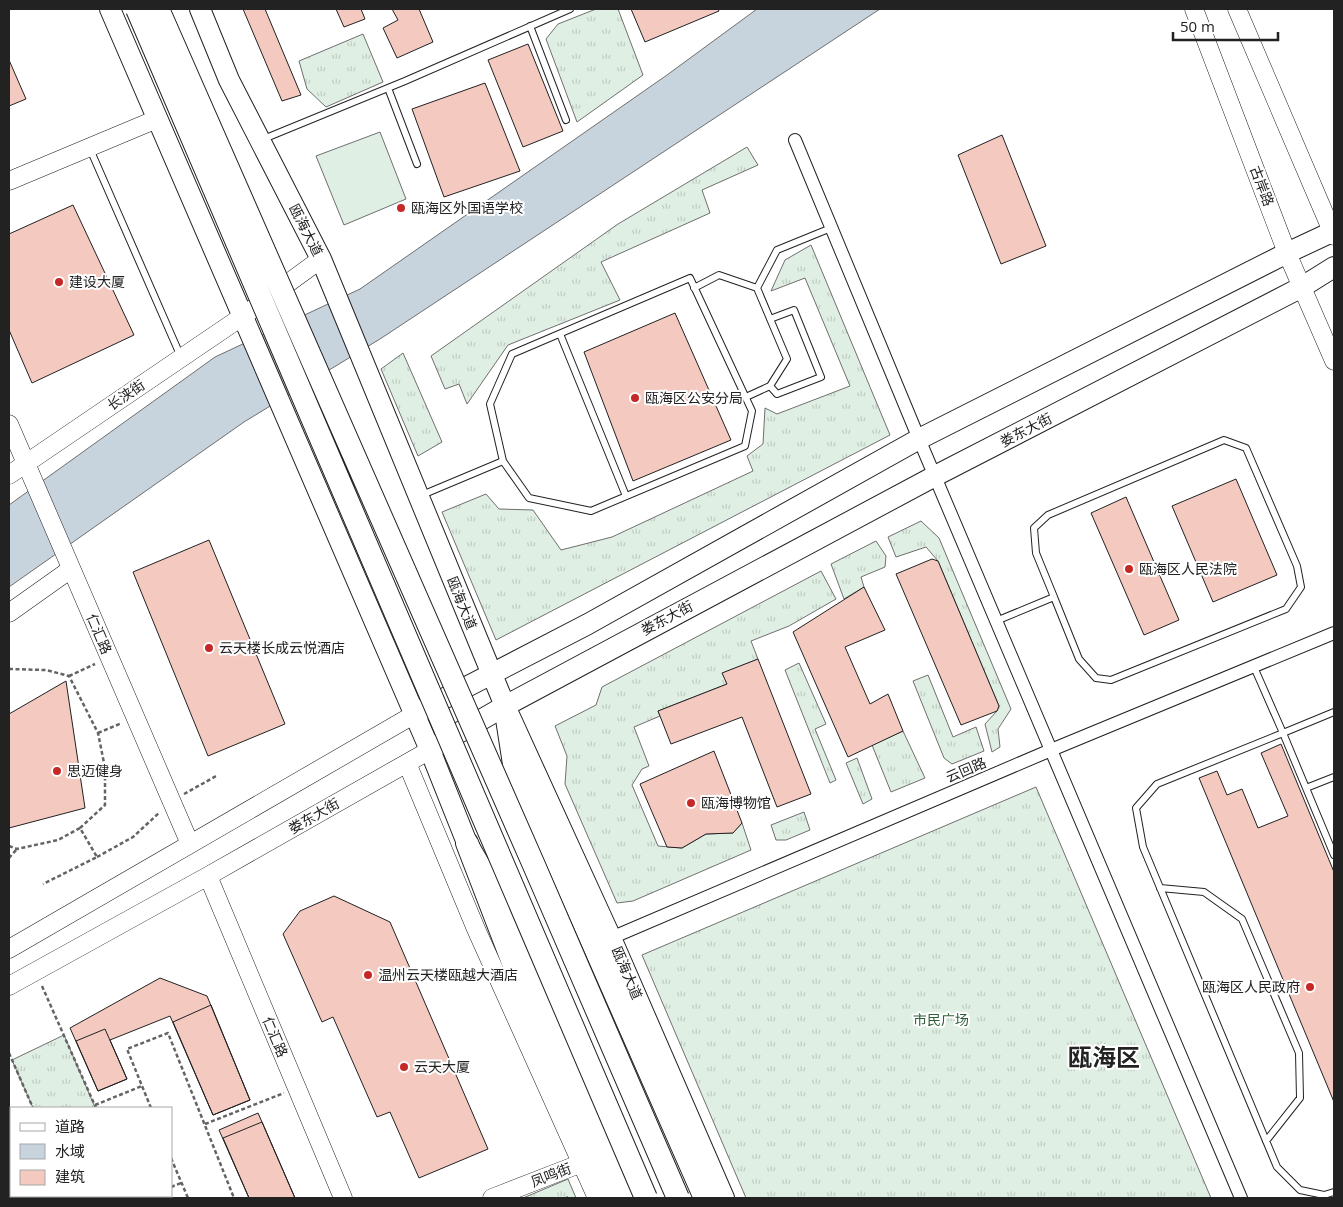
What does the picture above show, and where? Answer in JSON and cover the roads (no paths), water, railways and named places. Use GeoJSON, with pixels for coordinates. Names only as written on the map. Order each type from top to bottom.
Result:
{"type":"FeatureCollection","features":[{"type":"Feature","properties":{"kind":"highway"},"geometry":{"type":"LineString","coordinates":[[137,9],[646,1198]]}},
{"type":"Feature","properties":{"kind":"highway"},"geometry":{"type":"LineString","coordinates":[[158,9],[522,836],[678,1198]]}},
{"type":"Feature","properties":{"kind":"highway"},"geometry":{"type":"LineString","coordinates":[[505,706],[514,764],[705,1198]]}},
{"type":"Feature","properties":{"kind":"highway"},"geometry":{"type":"LineString","coordinates":[[467,843],[527,999],[617,1198]]}},
{"type":"Feature","properties":{"kind":"main road"},"geometry":{"type":"LineString","coordinates":[[110,9],[415,714],[467,843],[504,906],[630,1198]]}},
{"type":"Feature","properties":{"kind":"main road","name":"瓯海大道"},"geometry":{"type":"LineString","coordinates":[[200,9],[230,80],[321,259],[505,706],[611,938],[724,1198]]}},
{"type":"Feature","properties":{"kind":"main road"},"geometry":{"type":"LineString","coordinates":[[415,714],[588,624],[919,439],[1287,253],[1334,233]]}},
{"type":"Feature","properties":{"kind":"main road","name":"娄东大街"},"geometry":{"type":"LineString","coordinates":[[430,750],[505,706],[934,476],[1302,288],[1334,267]]}},
{"type":"Feature","properties":{"kind":"street","name":"古岸路"},"geometry":{"type":"LineString","coordinates":[[1194,9],[1287,253],[1334,361]]}},
{"type":"Feature","properties":{"kind":"street"},"geometry":{"type":"LineString","coordinates":[[1237,9],[1334,233]]}},
{"type":"Feature","properties":{"kind":"street"},"geometry":{"type":"LineString","coordinates":[[9,181],[158,119]]}},
{"type":"Feature","properties":{"kind":"street"},"geometry":{"type":"LineString","coordinates":[[795,140],[934,476],[1241,1198]]}},
{"type":"Feature","properties":{"kind":"street","name":"长浃街"},"geometry":{"type":"LineString","coordinates":[[9,475],[242,316],[321,259]]}},
{"type":"Feature","properties":{"kind":"street","name":"仁汇路"},"geometry":{"type":"LineString","coordinates":[[9,424],[190,844]]}},
{"type":"Feature","properties":{"kind":"street"},"geometry":{"type":"LineString","coordinates":[[9,613],[71,569]]}},
{"type":"Feature","properties":{"kind":"street","name":"云回路"},"geometry":{"type":"LineString","coordinates":[[611,938],[1051,750],[1334,633]]}},
{"type":"Feature","properties":{"kind":"street"},"geometry":{"type":"LineString","coordinates":[[9,949],[415,714]]}},
{"type":"Feature","properties":{"kind":"street","name":"娄东大街"},"geometry":{"type":"LineString","coordinates":[[9,986],[430,750]]}},
{"type":"Feature","properties":{"kind":"street"},"geometry":{"type":"LineString","coordinates":[[407,763],[476,930],[597,1198]]}},
{"type":"Feature","properties":{"kind":"street","name":"仁汇路"},"geometry":{"type":"LineString","coordinates":[[208,876],[342,1198]]}},
{"type":"Feature","properties":{"kind":"street","name":"凤鸣街"},"geometry":{"type":"LineString","coordinates":[[492,1198],[582,1163]]}},
{"type":"Feature","properties":{"kind":"lane"},"geometry":{"type":"LineString","coordinates":[[260,141],[570,9]]}},
{"type":"Feature","properties":{"kind":"lane"},"geometry":{"type":"LineString","coordinates":[[530,26],[566,120]]}},
{"type":"Feature","properties":{"kind":"lane"},"geometry":{"type":"LineString","coordinates":[[388,88],[417,164]]}},
{"type":"Feature","properties":{"kind":"lane"},"geometry":{"type":"LineString","coordinates":[[90,148],[181,357]]}},
{"type":"Feature","properties":{"kind":"lane"},"geometry":{"type":"LineString","coordinates":[[746,398],[770,386],[787,359],[758,288],[776,250],[831,228]]}},
{"type":"Feature","properties":{"kind":"lane"},"geometry":{"type":"LineString","coordinates":[[694,288],[719,275],[758,288]]}},
{"type":"Feature","properties":{"kind":"lane"},"geometry":{"type":"LineString","coordinates":[[690,278],[694,288],[752,411],[745,446],[590,512],[528,498],[503,461],[490,404],[512,354],[690,278]]}},
{"type":"Feature","properties":{"kind":"lane"},"geometry":{"type":"LineString","coordinates":[[770,319],[794,310],[821,377],[777,394],[770,386]]}},
{"type":"Feature","properties":{"kind":"lane"},"geometry":{"type":"LineString","coordinates":[[560,334],[626,496]]}},
{"type":"Feature","properties":{"kind":"lane"},"geometry":{"type":"LineString","coordinates":[[1224,440],[1246,448],[1297,566],[1301,587],[1286,609],[1111,680],[1096,678],[1079,659],[1054,597],[1036,553],[1034,528],[1043,519],[1048,515],[1224,440]]}},
{"type":"Feature","properties":{"kind":"lane"},"geometry":{"type":"LineString","coordinates":[[418,496],[503,461]]}},
{"type":"Feature","properties":{"kind":"lane"},"geometry":{"type":"LineString","coordinates":[[996,621],[1054,597]]}},
{"type":"Feature","properties":{"kind":"lane"},"geometry":{"type":"LineString","coordinates":[[1254,666],[1334,855]]}},
{"type":"Feature","properties":{"kind":"lane"},"geometry":{"type":"LineString","coordinates":[[1334,712],[1157,784],[1136,808],[1143,847],[1277,1167],[1300,1190],[1324,1195],[1334,1192]]}},
{"type":"Feature","properties":{"kind":"lane"},"geometry":{"type":"LineString","coordinates":[[1306,788],[1334,777]]}},
{"type":"Feature","properties":{"kind":"lane"},"geometry":{"type":"LineString","coordinates":[[1160,888],[1204,892],[1242,920],[1298,1052],[1300,1098],[1266,1141]]}},
{"type":"Feature","properties":{"kind":"water"},"geometry":{"type":"Polygon","coordinates":[[[757,9],[880,9],[380,339],[244,422],[9,587],[9,505],[215,357],[360,289],[667,75],[757,9]]]}},
{"type":"Feature","properties":{"kind":"place","name":"瓯海区外国语学校"},"geometry":{"type":"Point","coordinates":[401,208]}},
{"type":"Feature","properties":{"kind":"place","name":"建设大厦"},"geometry":{"type":"Point","coordinates":[59,282]}},
{"type":"Feature","properties":{"kind":"place","name":"瓯海区公安分局"},"geometry":{"type":"Point","coordinates":[635,398]}},
{"type":"Feature","properties":{"kind":"place","name":"瓯海区人民法院"},"geometry":{"type":"Point","coordinates":[1129,569]}},
{"type":"Feature","properties":{"kind":"place","name":"云天楼长成云悦酒店"},"geometry":{"type":"Point","coordinates":[209,648]}},
{"type":"Feature","properties":{"kind":"place","name":"思迈健身"},"geometry":{"type":"Point","coordinates":[57,771]}},
{"type":"Feature","properties":{"kind":"place","name":"瓯海博物馆"},"geometry":{"type":"Point","coordinates":[691,803]}},
{"type":"Feature","properties":{"kind":"place","name":"温州云天楼瓯越大酒店"},"geometry":{"type":"Point","coordinates":[368,975]}},
{"type":"Feature","properties":{"kind":"place","name":"瓯海区人民政府"},"geometry":{"type":"Point","coordinates":[1310,987]}},
{"type":"Feature","properties":{"kind":"place","name":"云天大厦"},"geometry":{"type":"Point","coordinates":[404,1067]}},
{"type":"Feature","properties":{"kind":"district","name":"瓯海区"},"geometry":{"type":"Point","coordinates":[1104,1058]}},
{"type":"Feature","properties":{"kind":"park label","name":"市民广场"},"geometry":{"type":"Point","coordinates":[941,1020]}}]}
